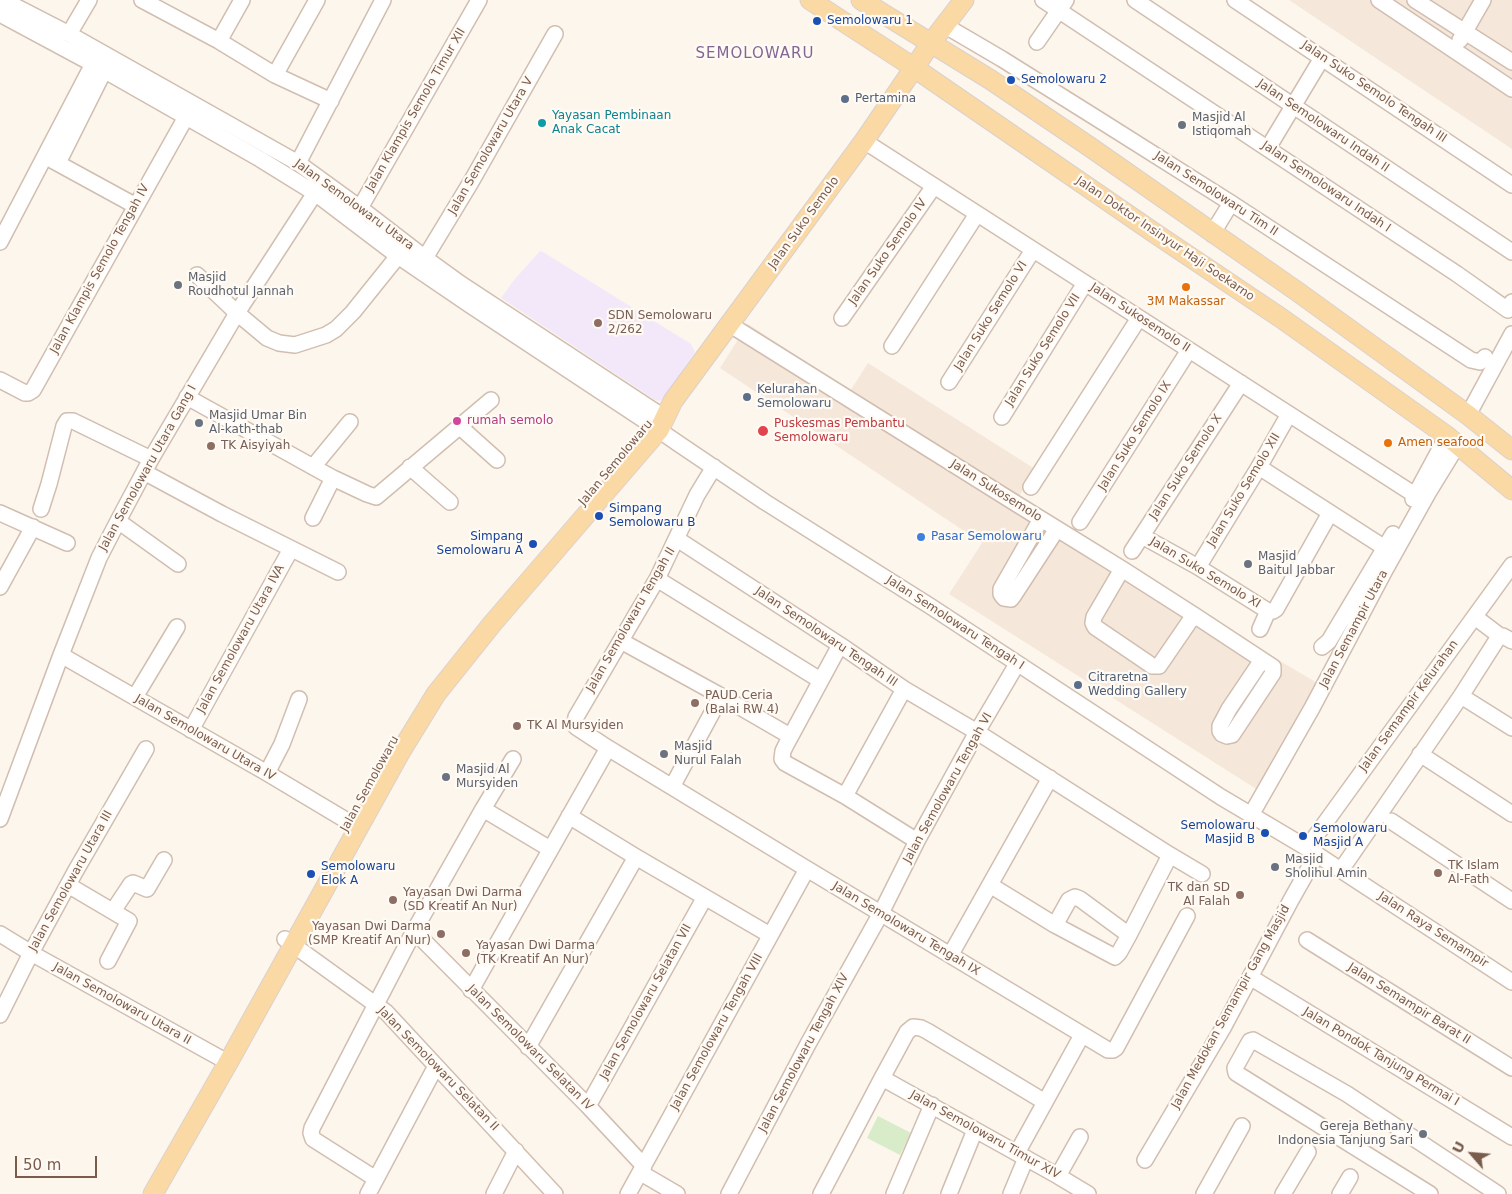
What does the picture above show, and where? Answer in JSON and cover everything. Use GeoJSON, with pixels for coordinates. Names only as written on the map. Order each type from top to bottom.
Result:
{"type":"FeatureCollection","features":[{"type":"Feature","properties":{"kind":"main road","name":"Jalan Doktor Insinyur Haji Soekarno"},"geometry":{"type":"LineString","coordinates":[[810,0],[913,67],[1281,318],[1452,440],[1512,490]]}},
{"type":"Feature","properties":{"kind":"main road"},"geometry":{"type":"LineString","coordinates":[[861,0],[931,42],[1081,141],[1212,234],[1298,292],[1468,415],[1512,450]]}},
{"type":"Feature","properties":{"kind":"main road"},"geometry":{"type":"LineString","coordinates":[[931,42],[964,0]]}},
{"type":"Feature","properties":{"kind":"main road","name":"Jalan Suko Semolo"},"geometry":{"type":"LineString","coordinates":[[658,421],[864,142],[931,42]]}},
{"type":"Feature","properties":{"kind":"main road"},"geometry":{"type":"LineString","coordinates":[[1244,294],[1252,290],[1258,283],[1260,266]]}},
{"type":"Feature","properties":{"kind":"main road"},"geometry":{"type":"LineString","coordinates":[[1281,318],[1282,300],[1291,293],[1298,292]]}},
{"type":"Feature","properties":{"kind":"main road","name":"Jalan Semolowaru"},"geometry":{"type":"LineString","coordinates":[[139,1194],[154,1184],[198,1116],[349,822],[393,741],[432,691],[492,624],[658,421]]}},
{"type":"Feature","properties":{"kind":"main road","name":"Jalan Semolowaru"},"geometry":{"type":"LineString","coordinates":[[154,1184],[220,1058],[401,751],[432,691]]}},
{"type":"Feature","properties":{"kind":"street","name":"Jalan Semolowaru Utara"},"geometry":{"type":"LineString","coordinates":[[3,0],[69,34],[298,163],[356,214],[398,256],[470,305],[658,421]]}},
{"type":"Feature","properties":{"kind":"street"},"geometry":{"type":"LineString","coordinates":[[69,34],[89,0]]}},
{"type":"Feature","properties":{"kind":"street"},"geometry":{"type":"LineString","coordinates":[[142,0],[168,6],[219,41],[275,75],[331,101]]}},
{"type":"Feature","properties":{"kind":"street"},"geometry":{"type":"LineString","coordinates":[[219,41],[242,0]]}},
{"type":"Feature","properties":{"kind":"street"},"geometry":{"type":"LineString","coordinates":[[275,75],[317,0]]}},
{"type":"Feature","properties":{"kind":"street"},"geometry":{"type":"LineString","coordinates":[[298,163],[383,0]]}},
{"type":"Feature","properties":{"kind":"street","name":"Jalan Klampis Semolo Timur XII"},"geometry":{"type":"LineString","coordinates":[[356,214],[479,0]]}},
{"type":"Feature","properties":{"kind":"street","name":"Jalan Semolowaru Indah I"},"geometry":{"type":"LineString","coordinates":[[1043,0],[1062,5],[1268,148],[1457,274],[1510,306]]}},
{"type":"Feature","properties":{"kind":"street","name":"Jalan Semolowaru Indah II"},"geometry":{"type":"LineString","coordinates":[[1134,0],[1512,252]]}},
{"type":"Feature","properties":{"kind":"street","name":"Jalan Suko Semolo Tengah III"},"geometry":{"type":"LineString","coordinates":[[1235,0],[1512,185]]}},
{"type":"Feature","properties":{"kind":"street"},"geometry":{"type":"LineString","coordinates":[[1379,0],[1512,89]]}},
{"type":"Feature","properties":{"kind":"street"},"geometry":{"type":"LineString","coordinates":[[1415,0],[1512,62]]}},
{"type":"Feature","properties":{"kind":"street"},"geometry":{"type":"LineString","coordinates":[[1454,51],[1483,0]]}},
{"type":"Feature","properties":{"kind":"street"},"geometry":{"type":"LineString","coordinates":[[1037,42],[1062,5]]}},
{"type":"Feature","properties":{"kind":"street","name":"Jalan Semolowaru Utara"},"geometry":{"type":"LineString","coordinates":[[0,14],[99,67],[260,159],[315,193],[356,214],[425,258],[658,421]]}},
{"type":"Feature","properties":{"kind":"street","name":"Jalan Semolowaru Tim II"},"geometry":{"type":"LineString","coordinates":[[944,26],[1002,59],[1231,203],[1471,360],[1480,362],[1485,357]]}},
{"type":"Feature","properties":{"kind":"street","name":"Jalan Semolowaru Utara V"},"geometry":{"type":"LineString","coordinates":[[425,258],[556,34]]}},
{"type":"Feature","properties":{"kind":"street"},"geometry":{"type":"LineString","coordinates":[[1268,148],[1322,58]]}},
{"type":"Feature","properties":{"kind":"street"},"geometry":{"type":"LineString","coordinates":[[0,242],[52,160],[99,67]]}},
{"type":"Feature","properties":{"kind":"street","name":"Jalan Klampis Semolo Tengah IV"},"geometry":{"type":"LineString","coordinates":[[0,380],[25,393],[33,390],[186,117]]}},
{"type":"Feature","properties":{"kind":"street","name":"Jalan Sukosemolo II"},"geometry":{"type":"LineString","coordinates":[[864,142],[1415,495]]}},
{"type":"Feature","properties":{"kind":"street"},"geometry":{"type":"LineString","coordinates":[[52,160],[136,206]]}},
{"type":"Feature","properties":{"kind":"street","name":"Jalan Suko Semolo IV"},"geometry":{"type":"LineString","coordinates":[[842,318],[934,186]]}},
{"type":"Feature","properties":{"kind":"street","name":"Jalan Semolowaru Utara Gang I"},"geometry":{"type":"LineString","coordinates":[[0,819],[5,792],[99,558],[148,465],[236,313],[315,193]]}},
{"type":"Feature","properties":{"kind":"street"},"geometry":{"type":"LineString","coordinates":[[1212,234],[1231,203]]}},
{"type":"Feature","properties":{"kind":"street"},"geometry":{"type":"LineString","coordinates":[[892,346],[976,214]]}},
{"type":"Feature","properties":{"kind":"street","name":"Jalan Suko Semolo VI"},"geometry":{"type":"LineString","coordinates":[[949,382],[1033,250]]}},
{"type":"Feature","properties":{"kind":"street"},"geometry":{"type":"LineString","coordinates":[[196,275],[236,313],[267,338],[279,344],[295,345],[311,341],[336,329],[353,312],[398,256]]}},
{"type":"Feature","properties":{"kind":"street","name":"Jalan Suko Semolo VII"},"geometry":{"type":"LineString","coordinates":[[1002,417],[1085,283]]}},
{"type":"Feature","properties":{"kind":"street"},"geometry":{"type":"LineString","coordinates":[[1031,487],[1139,318]]}},
{"type":"Feature","properties":{"kind":"street","name":"Jalan Sukosemolo"},"geometry":{"type":"LineString","coordinates":[[729,324],[1057,528],[1262,660]]}},
{"type":"Feature","properties":{"kind":"street"},"geometry":{"type":"LineString","coordinates":[[1468,415],[1512,334]]}},
{"type":"Feature","properties":{"kind":"street","name":"Jalan Suko Semolo IX"},"geometry":{"type":"LineString","coordinates":[[1080,522],[1189,350]]}},
{"type":"Feature","properties":{"kind":"street","name":"Jalan Suko Semolo X"},"geometry":{"type":"LineString","coordinates":[[1132,551],[1241,383]]}},
{"type":"Feature","properties":{"kind":"street"},"geometry":{"type":"LineString","coordinates":[[187,397],[333,478],[376,497],[491,400]]}},
{"type":"Feature","properties":{"kind":"street","name":"Jalan Suko Semolo XII"},"geometry":{"type":"LineString","coordinates":[[1198,566],[1289,414]]}},
{"type":"Feature","properties":{"kind":"street"},"geometry":{"type":"LineString","coordinates":[[41,509],[64,426],[67,421],[73,421],[291,549],[338,572]]}},
{"type":"Feature","properties":{"kind":"street","name":"Jalan Semolowaru Tengah I"},"geometry":{"type":"LineString","coordinates":[[658,421],[714,467],[765,502],[930,606],[1251,816]]}},
{"type":"Feature","properties":{"kind":"street"},"geometry":{"type":"LineString","coordinates":[[313,467],[350,422]]}},
{"type":"Feature","properties":{"kind":"street"},"geometry":{"type":"LineString","coordinates":[[459,426],[497,460]]}},
{"type":"Feature","properties":{"kind":"street"},"geometry":{"type":"LineString","coordinates":[[1322,647],[1329,641],[1415,495],[1452,440]]}},
{"type":"Feature","properties":{"kind":"street","name":"Jalan Semampir Utara"},"geometry":{"type":"LineString","coordinates":[[1251,816],[1312,708],[1428,493],[1452,440]]}},
{"type":"Feature","properties":{"kind":"street"},"geometry":{"type":"LineString","coordinates":[[410,467],[450,502]]}},
{"type":"Feature","properties":{"kind":"street","name":"Jalan Semolowaru Tengah II"},"geometry":{"type":"LineString","coordinates":[[575,719],[657,579],[697,495],[714,467]]}},
{"type":"Feature","properties":{"kind":"street"},"geometry":{"type":"LineString","coordinates":[[1259,467],[1385,548]]}},
{"type":"Feature","properties":{"kind":"street"},"geometry":{"type":"LineString","coordinates":[[313,518],[333,478]]}},
{"type":"Feature","properties":{"kind":"street"},"geometry":{"type":"LineString","coordinates":[[0,512],[67,543]]}},
{"type":"Feature","properties":{"kind":"street","name":"Jalan Suko Semolo XI"},"geometry":{"type":"LineString","coordinates":[[1142,536],[1198,566],[1268,611],[1273,611],[1276,609],[1330,513]]}},
{"type":"Feature","properties":{"kind":"street"},"geometry":{"type":"LineString","coordinates":[[1042,519],[1001,589],[1001,594],[1004,598],[1011,599],[1057,528]]}},
{"type":"Feature","properties":{"kind":"street"},"geometry":{"type":"LineString","coordinates":[[118,521],[178,564]]}},
{"type":"Feature","properties":{"kind":"street"},"geometry":{"type":"LineString","coordinates":[[0,587],[32,527]]}},
{"type":"Feature","properties":{"kind":"street","name":"Jalan Semolowaru Tengah III"},"geometry":{"type":"LineString","coordinates":[[677,540],[840,645],[904,689],[977,732],[1202,874]]}},
{"type":"Feature","properties":{"kind":"street","name":"Jalan Semolowaru Utara IVA"},"geometry":{"type":"LineString","coordinates":[[192,730],[291,549]]}},
{"type":"Feature","properties":{"kind":"street","name":"Jalan Semampir Kelurahan"},"geometry":{"type":"LineString","coordinates":[[1312,851],[1512,565]]}},
{"type":"Feature","properties":{"kind":"street"},"geometry":{"type":"LineString","coordinates":[[1122,569],[1094,617],[1093,622],[1096,627],[1152,666],[1159,666],[1194,615]]}},
{"type":"Feature","properties":{"kind":"street"},"geometry":{"type":"LineString","coordinates":[[657,579],[820,680]]}},
{"type":"Feature","properties":{"kind":"street"},"geometry":{"type":"LineString","coordinates":[[1260,630],[1268,611]]}},
{"type":"Feature","properties":{"kind":"street"},"geometry":{"type":"LineString","coordinates":[[1341,870],[1461,696],[1507,638],[1475,617]]}},
{"type":"Feature","properties":{"kind":"street"},"geometry":{"type":"LineString","coordinates":[[135,697],[177,627]]}},
{"type":"Feature","properties":{"kind":"street"},"geometry":{"type":"LineString","coordinates":[[621,641],[790,736]]}},
{"type":"Feature","properties":{"kind":"street"},"geometry":{"type":"LineString","coordinates":[[840,645],[790,736],[783,751],[782,760],[845,796],[917,841]]}},
{"type":"Feature","properties":{"kind":"street","name":"Jalan Semolowaru Utara IV"},"geometry":{"type":"LineString","coordinates":[[61,655],[349,822]]}},
{"type":"Feature","properties":{"kind":"street"},"geometry":{"type":"LineString","coordinates":[[1262,660],[1273,667],[1273,672],[1232,735],[1221,733],[1220,726],[1262,660]]}},
{"type":"Feature","properties":{"kind":"street","name":"Jalan Semolowaru Tengah VI"},"geometry":{"type":"LineString","coordinates":[[881,913],[917,841],[1017,664]]}},
{"type":"Feature","properties":{"kind":"street"},"geometry":{"type":"LineString","coordinates":[[845,796],[904,689]]}},
{"type":"Feature","properties":{"kind":"street"},"geometry":{"type":"LineString","coordinates":[[672,787],[720,696]]}},
{"type":"Feature","properties":{"kind":"street"},"geometry":{"type":"LineString","coordinates":[[1461,696],[1512,728]]}},
{"type":"Feature","properties":{"kind":"street"},"geometry":{"type":"LineString","coordinates":[[267,773],[282,744],[299,699]]}},
{"type":"Feature","properties":{"kind":"street","name":"Jalan Semolowaru Tengah IX"},"geometry":{"type":"LineString","coordinates":[[575,719],[576,727],[608,748],[807,870],[951,954],[1108,1050],[1115,1049],[1187,916]]}},
{"type":"Feature","properties":{"kind":"street","name":"Jalan Semolowaru Utara III"},"geometry":{"type":"LineString","coordinates":[[0,1015],[68,885],[146,748]]}},
{"type":"Feature","properties":{"kind":"street"},"geometry":{"type":"LineString","coordinates":[[471,990],[608,748]]}},
{"type":"Feature","properties":{"kind":"street"},"geometry":{"type":"LineString","coordinates":[[1420,754],[1512,814]]}},
{"type":"Feature","properties":{"kind":"street"},"geometry":{"type":"LineString","coordinates":[[376,1179],[313,1139],[312,1128],[414,931],[513,759]]}},
{"type":"Feature","properties":{"kind":"street"},"geometry":{"type":"LineString","coordinates":[[951,954],[1050,778]]}},
{"type":"Feature","properties":{"kind":"street"},"geometry":{"type":"LineString","coordinates":[[483,809],[550,849]]}},
{"type":"Feature","properties":{"kind":"street"},"geometry":{"type":"LineString","coordinates":[[569,816],[770,935]]}},
{"type":"Feature","properties":{"kind":"street","name":"Jalan Raya Semampir"},"geometry":{"type":"LineString","coordinates":[[1251,816],[1312,851],[1512,982]]}},
{"type":"Feature","properties":{"kind":"street"},"geometry":{"type":"LineString","coordinates":[[1390,821],[1512,900]]}},
{"type":"Feature","properties":{"kind":"street","name":"Jalan Medokan Semampir Gang Masjid"},"geometry":{"type":"LineString","coordinates":[[1145,1160],[1223,1028],[1291,900],[1312,851]]}},
{"type":"Feature","properties":{"kind":"street"},"geometry":{"type":"LineString","coordinates":[[990,885],[1114,957],[1118,955],[1129,935],[1170,855]]}},
{"type":"Feature","properties":{"kind":"street"},"geometry":{"type":"LineString","coordinates":[[528,1047],[636,857]]}},
{"type":"Feature","properties":{"kind":"street"},"geometry":{"type":"LineString","coordinates":[[113,911],[131,884],[147,888],[164,860]]}},
{"type":"Feature","properties":{"kind":"street","name":"Jalan Semolowaru Tengah VIII"},"geometry":{"type":"LineString","coordinates":[[628,1194],[807,870]]}},
{"type":"Feature","properties":{"kind":"street"},"geometry":{"type":"LineString","coordinates":[[68,885],[127,919],[129,922],[108,961]]}},
{"type":"Feature","properties":{"kind":"street","name":"Jalan Semolowaru Selatan VII"},"geometry":{"type":"LineString","coordinates":[[588,1106],[705,897]]}},
{"type":"Feature","properties":{"kind":"street"},"geometry":{"type":"LineString","coordinates":[[1055,924],[1069,900],[1075,897],[1129,935]]}},
{"type":"Feature","properties":{"kind":"street","name":"Jalan Semolowaru Tengah XIV"},"geometry":{"type":"LineString","coordinates":[[729,1194],[808,1044],[881,913]]}},
{"type":"Feature","properties":{"kind":"street","name":"Jalan Semolowaru Selatan IV"},"geometry":{"type":"LineString","coordinates":[[414,931],[588,1106],[642,1169],[677,1194]]}},
{"type":"Feature","properties":{"kind":"street","name":"Jalan Semolowaru Utara II"},"geometry":{"type":"LineString","coordinates":[[0,934],[220,1058]]}},
{"type":"Feature","properties":{"kind":"street","name":"Jalan Semampir Barat II"},"geometry":{"type":"LineString","coordinates":[[1307,940],[1512,1068]]}},
{"type":"Feature","properties":{"kind":"street","name":"Jalan Semolowaru Selatan II"},"geometry":{"type":"LineString","coordinates":[[289,942],[393,1019],[555,1194]]}},
{"type":"Feature","properties":{"kind":"street","name":"Jalan Pondok Tanjung Permai I"},"geometry":{"type":"LineString","coordinates":[[1250,977],[1512,1137]]}},
{"type":"Feature","properties":{"kind":"street"},"geometry":{"type":"LineString","coordinates":[[822,1194],[907,1032],[913,1027],[927,1031],[1045,1102]]}},
{"type":"Feature","properties":{"kind":"street"},"geometry":{"type":"LineString","coordinates":[[1011,1194],[1022,1156],[1045,1102],[1082,1035]]}},
{"type":"Feature","properties":{"kind":"street"},"geometry":{"type":"LineString","coordinates":[[1430,1194],[1235,1072],[1235,1068],[1250,1041],[1253,1040],[1347,1094],[1498,1194]]}},
{"type":"Feature","properties":{"kind":"street"},"geometry":{"type":"LineString","coordinates":[[368,1194],[436,1066]]}},
{"type":"Feature","properties":{"kind":"street","name":"Jalan Semolowaru Timur XIV"},"geometry":{"type":"LineString","coordinates":[[882,1078],[1058,1176],[1071,1189],[1088,1194]]}},
{"type":"Feature","properties":{"kind":"street"},"geometry":{"type":"LineString","coordinates":[[894,1194],[932,1105]]}},
{"type":"Feature","properties":{"kind":"street"},"geometry":{"type":"LineString","coordinates":[[1204,1194],[1242,1126]]}},
{"type":"Feature","properties":{"kind":"street"},"geometry":{"type":"LineString","coordinates":[[949,1194],[975,1130]]}},
{"type":"Feature","properties":{"kind":"street"},"geometry":{"type":"LineString","coordinates":[[1058,1176],[1080,1136]]}},
{"type":"Feature","properties":{"kind":"street"},"geometry":{"type":"LineString","coordinates":[[494,1194],[516,1151]]}},
{"type":"Feature","properties":{"kind":"street"},"geometry":{"type":"LineString","coordinates":[[1284,1194],[1308,1152]]}},
{"type":"Feature","properties":{"kind":"street"},"geometry":{"type":"LineString","coordinates":[[1340,1194],[1350,1177]]}},
{"type":"Feature","properties":{"kind":"shaded area"},"geometry":{"type":"Polygon","coordinates":[[[1289,0],[1512,0],[1512,149],[1289,0]]]}},
{"type":"Feature","properties":{"kind":"shaded area","name":"SDN Semolowaru 2/262"},"geometry":{"type":"Polygon","coordinates":[[[540,251],[691,344],[695,352],[663,399],[660,401],[655,400],[501,298],[540,251]]]}},
{"type":"Feature","properties":{"kind":"shaded area"},"geometry":{"type":"Polygon","coordinates":[[[748,324],[850,391],[868,363],[1035,469],[1018,498],[1149,584],[1319,684],[1261,792],[949,594],[982,543],[720,368],[748,324]]]}},
{"type":"Feature","properties":{"kind":"green space"},"geometry":{"type":"Polygon","coordinates":[[[878,1116],[911,1133],[900,1155],[867,1138],[878,1116]]]}},
{"type":"Feature","properties":{"kind":"place","name":"Semolowaru 1"},"geometry":{"type":"Point","coordinates":[817,21]}},
{"type":"Feature","properties":{"kind":"place","name":"Semolowaru 2"},"geometry":{"type":"Point","coordinates":[1011,80]}},
{"type":"Feature","properties":{"kind":"place","name":"Pertamina"},"geometry":{"type":"Point","coordinates":[845,99]}},
{"type":"Feature","properties":{"kind":"place","name":"Yayasan Pembinaan Anak Cacat"},"geometry":{"type":"Point","coordinates":[542,123]}},
{"type":"Feature","properties":{"kind":"place","name":"Masjid Al Istiqomah"},"geometry":{"type":"Point","coordinates":[1182,125]}},
{"type":"Feature","properties":{"kind":"place","name":"Masjid Roudhotul Jannah"},"geometry":{"type":"Point","coordinates":[178,285]}},
{"type":"Feature","properties":{"kind":"place","name":"3M Makassar"},"geometry":{"type":"Point","coordinates":[1186,287]}},
{"type":"Feature","properties":{"kind":"place","name":"SDN Semolowaru 2/262"},"geometry":{"type":"Point","coordinates":[598,323]}},
{"type":"Feature","properties":{"kind":"place","name":"Kelurahan Semolowaru"},"geometry":{"type":"Point","coordinates":[747,397]}},
{"type":"Feature","properties":{"kind":"place","name":"rumah semolo"},"geometry":{"type":"Point","coordinates":[457,421]}},
{"type":"Feature","properties":{"kind":"place","name":"Masjid Umar Bin Al-kath-thab"},"geometry":{"type":"Point","coordinates":[199,423]}},
{"type":"Feature","properties":{"kind":"place","name":"Puskesmas Pembantu Semolowaru"},"geometry":{"type":"Point","coordinates":[763,431]}},
{"type":"Feature","properties":{"kind":"place","name":"Amen seafood"},"geometry":{"type":"Point","coordinates":[1388,443]}},
{"type":"Feature","properties":{"kind":"place","name":"TK Aisyiyah"},"geometry":{"type":"Point","coordinates":[211,446]}},
{"type":"Feature","properties":{"kind":"place","name":"Simpang Semolowaru B"},"geometry":{"type":"Point","coordinates":[599,516]}},
{"type":"Feature","properties":{"kind":"place","name":"Pasar Semolowaru"},"geometry":{"type":"Point","coordinates":[921,537]}},
{"type":"Feature","properties":{"kind":"place","name":"Simpang Semolowaru A"},"geometry":{"type":"Point","coordinates":[533,544]}},
{"type":"Feature","properties":{"kind":"place","name":"Masjid Baitul Jabbar"},"geometry":{"type":"Point","coordinates":[1248,564]}},
{"type":"Feature","properties":{"kind":"place","name":"Citraretna Wedding Gallery"},"geometry":{"type":"Point","coordinates":[1078,685]}},
{"type":"Feature","properties":{"kind":"place","name":"PAUD Ceria (Balai RW 4)"},"geometry":{"type":"Point","coordinates":[695,703]}},
{"type":"Feature","properties":{"kind":"place","name":"TK Al Mursyiden"},"geometry":{"type":"Point","coordinates":[517,726]}},
{"type":"Feature","properties":{"kind":"place","name":"Masjid Nurul Falah"},"geometry":{"type":"Point","coordinates":[664,754]}},
{"type":"Feature","properties":{"kind":"place","name":"Masjid Al Mursyiden"},"geometry":{"type":"Point","coordinates":[446,777]}},
{"type":"Feature","properties":{"kind":"place","name":"Semolowaru Masjid B"},"geometry":{"type":"Point","coordinates":[1265,833]}},
{"type":"Feature","properties":{"kind":"place","name":"Semolowaru Masjid A"},"geometry":{"type":"Point","coordinates":[1303,836]}},
{"type":"Feature","properties":{"kind":"place","name":"Masjid Sholihul Amin"},"geometry":{"type":"Point","coordinates":[1275,867]}},
{"type":"Feature","properties":{"kind":"place","name":"TK Islam Al-Fath"},"geometry":{"type":"Point","coordinates":[1438,873]}},
{"type":"Feature","properties":{"kind":"place","name":"Semolowaru Elok A"},"geometry":{"type":"Point","coordinates":[311,874]}},
{"type":"Feature","properties":{"kind":"place","name":"TK dan SD Al Falah"},"geometry":{"type":"Point","coordinates":[1240,895]}},
{"type":"Feature","properties":{"kind":"place","name":"Yayasan Dwi Darma (SD Kreatif An Nur)"},"geometry":{"type":"Point","coordinates":[393,900]}},
{"type":"Feature","properties":{"kind":"place","name":"Yayasan Dwi Darma (SMP Kreatif An Nur)"},"geometry":{"type":"Point","coordinates":[441,934]}},
{"type":"Feature","properties":{"kind":"place","name":"Yayasan Dwi Darma (TK Kreatif An Nur)"},"geometry":{"type":"Point","coordinates":[466,953]}},
{"type":"Feature","properties":{"kind":"place","name":"Gereja Bethany Indonesia Tanjung Sari"},"geometry":{"type":"Point","coordinates":[1423,1134]}},
{"type":"Feature","properties":{"kind":"district","name":"SEMOLOWARU"},"geometry":{"type":"Point","coordinates":[755,54]}}]}
